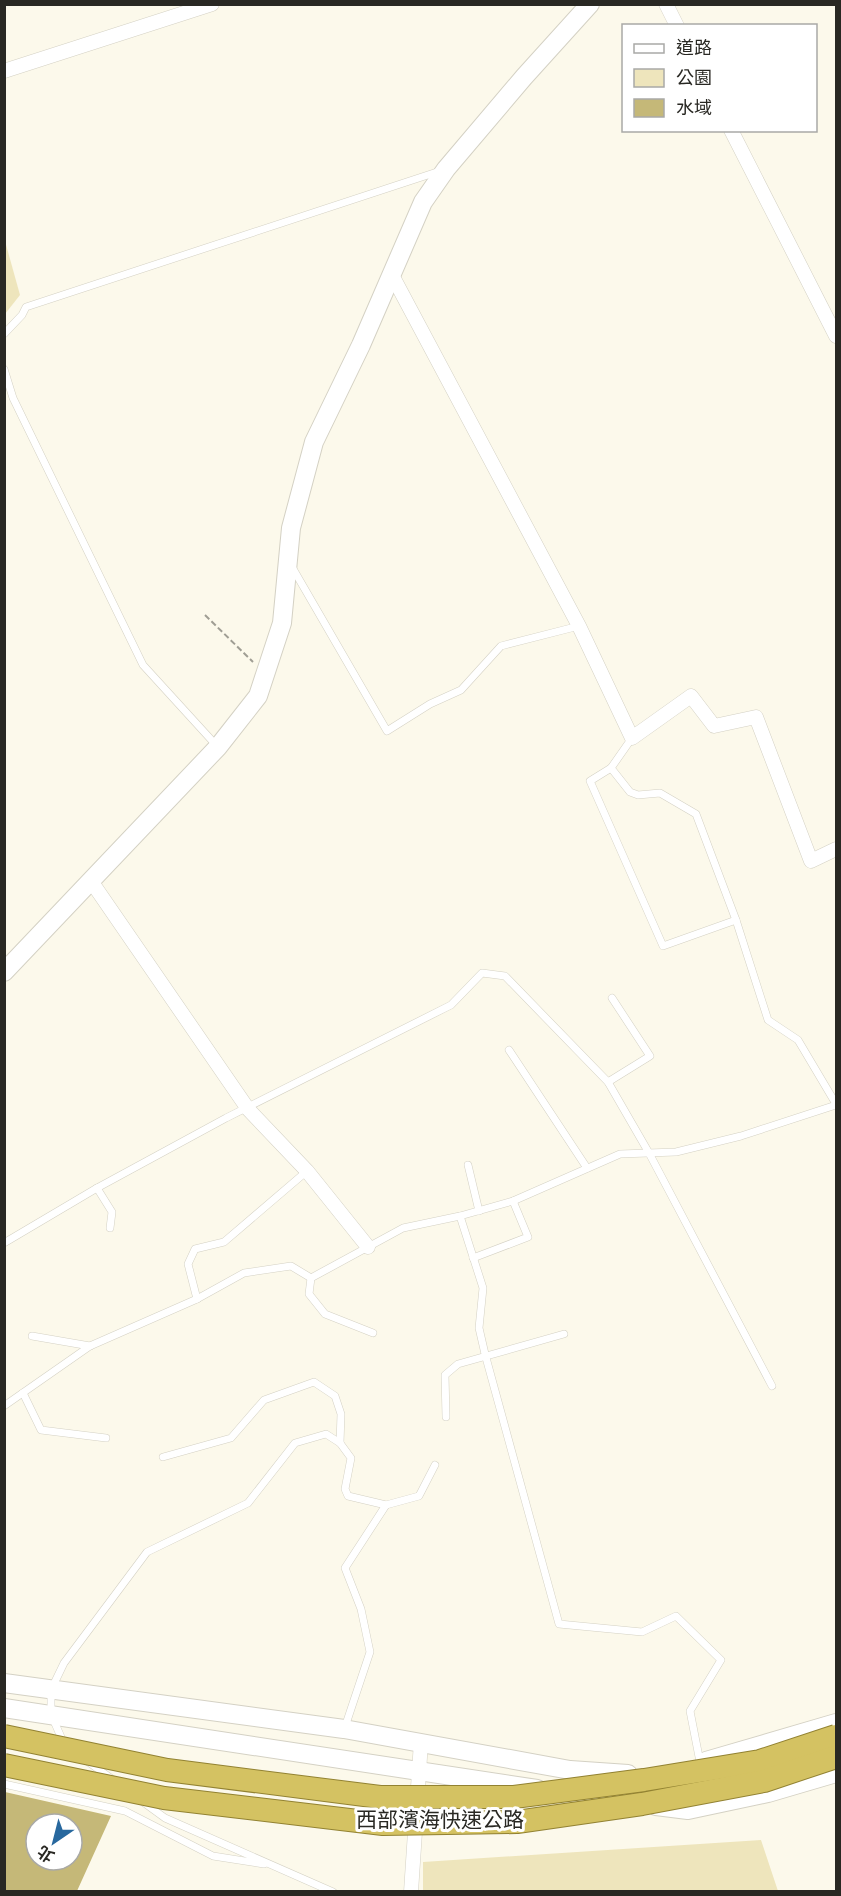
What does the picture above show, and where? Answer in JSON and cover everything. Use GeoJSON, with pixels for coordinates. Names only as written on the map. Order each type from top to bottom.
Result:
{"type":"FeatureCollection","features":[{"type":"Feature","properties":{"kind":"highway","name":"西部濱海快速公路"},"geometry":{"type":"LineString","coordinates":[[4,1736],[167,1770],[380,1797],[514,1797],[644,1780],[760,1761],[837,1736]]}},
{"type":"Feature","properties":{"kind":"highway","name":"西部濱海快速公路"},"geometry":{"type":"LineString","coordinates":[[4,1765],[164,1798],[383,1824],[517,1822],[642,1804],[764,1781],[837,1757]]}},
{"type":"Feature","properties":{"kind":"street"},"geometry":{"type":"LineString","coordinates":[[4,71],[212,4]]}},
{"type":"Feature","properties":{"kind":"street"},"geometry":{"type":"LineString","coordinates":[[4,972],[218,747],[258,696],[282,623],[291,528],[314,442],[392,275],[423,202],[446,169],[590,4]]}},
{"type":"Feature","properties":{"kind":"street"},"geometry":{"type":"LineString","coordinates":[[666,4],[675,24]]}},
{"type":"Feature","properties":{"kind":"street"},"geometry":{"type":"LineString","coordinates":[[732,132],[837,336]]}},
{"type":"Feature","properties":{"kind":"street"},"geometry":{"type":"LineString","coordinates":[[392,275],[579,626],[632,738],[691,696],[714,726],[756,717],[811,861],[837,849]]}},
{"type":"Feature","properties":{"kind":"street"},"geometry":{"type":"LineString","coordinates":[[91,880],[248,1109],[307,1172],[368,1247]]}},
{"type":"Feature","properties":{"kind":"street"},"geometry":{"type":"LineString","coordinates":[[4,1683],[345,1729],[570,1770],[615,1775],[679,1769],[837,1723]]}},
{"type":"Feature","properties":{"kind":"street"},"geometry":{"type":"LineString","coordinates":[[4,1708],[418,1772],[688,1810],[768,1793],[837,1773]]}},
{"type":"Feature","properties":{"kind":"street"},"geometry":{"type":"LineString","coordinates":[[411,1892],[421,1742]]}},
{"type":"Feature","properties":{"kind":"lane"},"geometry":{"type":"LineString","coordinates":[[4,334],[22,315],[26,307],[446,169]]}},
{"type":"Feature","properties":{"kind":"lane"},"geometry":{"type":"LineString","coordinates":[[4,369],[13,398],[144,665],[218,747]]}},
{"type":"Feature","properties":{"kind":"lane"},"geometry":{"type":"LineString","coordinates":[[288,561],[387,731],[430,704],[461,690],[501,646],[579,626]]}},
{"type":"Feature","properties":{"kind":"lane"},"geometry":{"type":"LineString","coordinates":[[632,738],[611,768],[590,781],[663,946],[736,920]]}},
{"type":"Feature","properties":{"kind":"lane"},"geometry":{"type":"LineString","coordinates":[[311,1278],[403,1228],[460,1216],[513,1201],[620,1154],[676,1152],[741,1136],[837,1104],[798,1040],[768,1020],[736,920],[696,814],[660,793],[638,795],[630,792],[611,768]]}},
{"type":"Feature","properties":{"kind":"lane"},"geometry":{"type":"LineString","coordinates":[[4,1243],[97,1188],[226,1118],[248,1109],[451,1005],[482,973],[505,976],[608,1082],[649,1153],[772,1386]]}},
{"type":"Feature","properties":{"kind":"lane"},"geometry":{"type":"LineString","coordinates":[[608,1082],[650,1056],[612,998]]}},
{"type":"Feature","properties":{"kind":"lane"},"geometry":{"type":"LineString","coordinates":[[509,1050],[587,1168]]}},
{"type":"Feature","properties":{"kind":"lane"},"geometry":{"type":"LineString","coordinates":[[468,1165],[479,1211]]}},
{"type":"Feature","properties":{"kind":"lane"},"geometry":{"type":"LineString","coordinates":[[197,1299],[188,1264],[195,1249],[224,1242],[307,1172]]}},
{"type":"Feature","properties":{"kind":"lane"},"geometry":{"type":"LineString","coordinates":[[97,1188],[112,1212],[110,1228]]}},
{"type":"Feature","properties":{"kind":"lane"},"geometry":{"type":"LineString","coordinates":[[473,1258],[528,1237],[513,1201]]}},
{"type":"Feature","properties":{"kind":"lane"},"geometry":{"type":"LineString","coordinates":[[460,1216],[483,1288],[479,1328],[485,1354],[559,1624],[642,1632],[676,1616],[721,1660],[690,1711],[701,1763],[715,1804]]}},
{"type":"Feature","properties":{"kind":"lane"},"geometry":{"type":"LineString","coordinates":[[4,1406],[90,1346],[197,1299],[244,1273],[291,1266],[311,1278]]}},
{"type":"Feature","properties":{"kind":"lane"},"geometry":{"type":"LineString","coordinates":[[311,1278],[309,1294],[325,1314],[373,1334]]}},
{"type":"Feature","properties":{"kind":"lane"},"geometry":{"type":"LineString","coordinates":[[446,1417],[445,1375],[458,1364],[485,1354],[564,1334]]}},
{"type":"Feature","properties":{"kind":"lane"},"geometry":{"type":"LineString","coordinates":[[32,1336],[90,1346]]}},
{"type":"Feature","properties":{"kind":"lane"},"geometry":{"type":"LineString","coordinates":[[163,1457],[231,1438],[264,1400],[314,1382],[335,1396],[341,1414],[340,1443]]}},
{"type":"Feature","properties":{"kind":"lane"},"geometry":{"type":"LineString","coordinates":[[23,1393],[41,1430],[106,1438]]}},
{"type":"Feature","properties":{"kind":"lane"},"geometry":{"type":"LineString","coordinates":[[333,1892],[165,1818],[62,1743],[51,1714],[51,1690],[64,1663],[147,1552],[248,1503],[294,1443],[326,1434],[340,1443],[351,1458],[345,1489],[348,1496],[386,1505],[419,1496],[435,1465]]}},
{"type":"Feature","properties":{"kind":"lane"},"geometry":{"type":"LineString","coordinates":[[345,1729],[370,1652],[362,1609],[345,1568],[386,1505]]}},
{"type":"Feature","properties":{"kind":"lane"},"geometry":{"type":"LineString","coordinates":[[4,1784],[125,1811],[213,1856],[274,1866]]}},
{"type":"Feature","properties":{"kind":"path"},"geometry":{"type":"LineString","coordinates":[[205,615],[265,676]]}},
{"type":"Feature","properties":{"kind":"green space"},"geometry":{"type":"Polygon","coordinates":[[[5,241],[20,295],[4,314],[5,241]]]}},
{"type":"Feature","properties":{"kind":"green space"},"geometry":{"type":"Polygon","coordinates":[[[761,1840],[778,1891],[423,1891],[423,1862],[761,1840]]]}},
{"type":"Feature","properties":{"kind":"water"},"geometry":{"type":"Polygon","coordinates":[[[5,1792],[111,1816],[77,1891],[5,1891],[5,1792]]]}}]}
